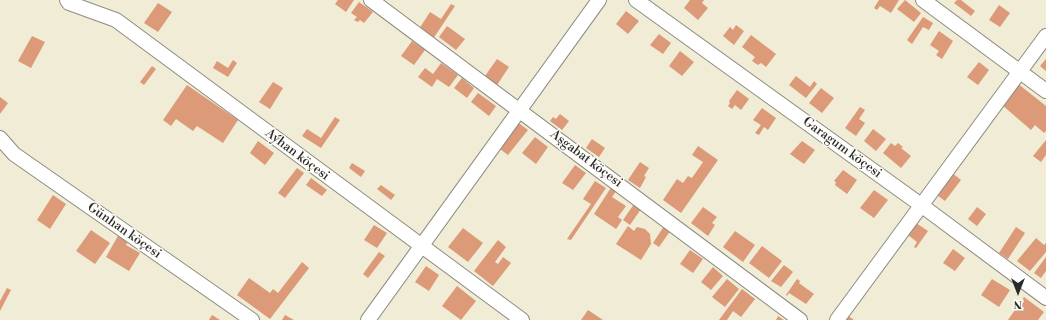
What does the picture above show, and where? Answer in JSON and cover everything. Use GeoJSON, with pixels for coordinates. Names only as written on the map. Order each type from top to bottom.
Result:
{"type":"FeatureCollection","features":[{"type":"Feature","properties":{"kind":"street","name":"Aýhan köçesi"},"geometry":{"type":"LineString","coordinates":[[67,0],[69,3],[116,20],[421,247],[522,320]]}},
{"type":"Feature","properties":{"kind":"street","name":"Aşgabat köçesi"},"geometry":{"type":"LineString","coordinates":[[372,0],[800,320]]}},
{"type":"Feature","properties":{"kind":"street"},"geometry":{"type":"LineString","coordinates":[[368,320],[599,0]]}},
{"type":"Feature","properties":{"kind":"street","name":"Garagum köçesi"},"geometry":{"type":"LineString","coordinates":[[636,0],[921,205],[1046,298]]}},
{"type":"Feature","properties":{"kind":"street"},"geometry":{"type":"LineString","coordinates":[[922,0],[1046,91]]}},
{"type":"Feature","properties":{"kind":"street"},"geometry":{"type":"LineString","coordinates":[[837,320],[1046,36]]}},
{"type":"Feature","properties":{"kind":"street","name":"Günhan köçesi"},"geometry":{"type":"LineString","coordinates":[[0,138],[14,154],[252,320]]}},
{"type":"Feature","properties":{"kind":"building"},"geometry":{"type":"Polygon","coordinates":[[[338,0],[354,0],[346,12],[335,4],[338,0]]]}},
{"type":"Feature","properties":{"kind":"building"},"geometry":{"type":"Polygon","coordinates":[[[690,0],[704,0],[702,3],[708,8],[698,20],[684,8],[690,0]]]}},
{"type":"Feature","properties":{"kind":"building"},"geometry":{"type":"Polygon","coordinates":[[[879,0],[899,0],[891,13],[880,6],[877,10],[874,8],[879,0]]]}},
{"type":"Feature","properties":{"kind":"building"},"geometry":{"type":"Polygon","coordinates":[[[905,0],[921,13],[914,22],[897,9],[905,0]]]}},
{"type":"Feature","properties":{"kind":"building"},"geometry":{"type":"Polygon","coordinates":[[[957,0],[961,0],[975,11],[971,16],[954,3],[957,0]]]}},
{"type":"Feature","properties":{"kind":"building"},"geometry":{"type":"Polygon","coordinates":[[[359,2],[373,12],[364,23],[360,20],[358,22],[354,20],[357,17],[351,13],[359,2]]]}},
{"type":"Feature","properties":{"kind":"building"},"geometry":{"type":"Polygon","coordinates":[[[158,3],[172,12],[158,32],[144,23],[158,3]]]}},
{"type":"Feature","properties":{"kind":"building"},"geometry":{"type":"Polygon","coordinates":[[[451,4],[455,6],[433,39],[419,29],[430,12],[441,19],[451,4]]]}},
{"type":"Feature","properties":{"kind":"building"},"geometry":{"type":"Polygon","coordinates":[[[999,5],[1010,13],[1000,27],[989,20],[999,5]]]}},
{"type":"Feature","properties":{"kind":"building"},"geometry":{"type":"Polygon","coordinates":[[[626,11],[639,21],[628,34],[616,24],[626,11]]]}},
{"type":"Feature","properties":{"kind":"building"},"geometry":{"type":"Polygon","coordinates":[[[923,17],[933,23],[929,30],[923,27],[912,44],[907,40],[923,17]]]}},
{"type":"Feature","properties":{"kind":"building"},"geometry":{"type":"Polygon","coordinates":[[[736,25],[744,31],[734,45],[723,36],[730,27],[733,30],[736,25]]]}},
{"type":"Feature","properties":{"kind":"building"},"geometry":{"type":"Polygon","coordinates":[[[447,26],[465,39],[456,50],[439,37],[447,26]]]}},
{"type":"Feature","properties":{"kind":"building"},"geometry":{"type":"Polygon","coordinates":[[[939,31],[953,41],[942,59],[936,55],[939,51],[930,45],[939,31]]]}},
{"type":"Feature","properties":{"kind":"building"},"geometry":{"type":"Polygon","coordinates":[[[659,34],[671,43],[663,54],[650,45],[659,34]]]}},
{"type":"Feature","properties":{"kind":"building"},"geometry":{"type":"Polygon","coordinates":[[[751,35],[776,54],[766,67],[761,63],[758,65],[752,61],[755,57],[742,47],[751,35]]]}},
{"type":"Feature","properties":{"kind":"building"},"geometry":{"type":"Polygon","coordinates":[[[32,36],[45,42],[31,68],[18,61],[32,36]]]}},
{"type":"Feature","properties":{"kind":"building"},"geometry":{"type":"Polygon","coordinates":[[[412,41],[425,50],[414,65],[401,56],[412,41]]]}},
{"type":"Feature","properties":{"kind":"building"},"geometry":{"type":"Polygon","coordinates":[[[680,51],[694,62],[682,76],[669,66],[680,51]]]}},
{"type":"Feature","properties":{"kind":"building"},"geometry":{"type":"Polygon","coordinates":[[[497,59],[509,67],[497,85],[485,76],[497,59]]]}},
{"type":"Feature","properties":{"kind":"building"},"geometry":{"type":"Polygon","coordinates":[[[1046,59],[1046,71],[1040,66],[1046,59]]]}},
{"type":"Feature","properties":{"kind":"building"},"geometry":{"type":"Polygon","coordinates":[[[233,60],[237,63],[228,77],[213,68],[217,61],[228,68],[233,60]]]}},
{"type":"Feature","properties":{"kind":"building"},"geometry":{"type":"Polygon","coordinates":[[[979,62],[989,70],[978,85],[967,77],[979,62]]]}},
{"type":"Feature","properties":{"kind":"building"},"geometry":{"type":"Polygon","coordinates":[[[441,63],[458,75],[449,87],[437,79],[432,87],[418,77],[425,68],[433,74],[441,63]]]}},
{"type":"Feature","properties":{"kind":"building"},"geometry":{"type":"Polygon","coordinates":[[[152,66],[156,69],[144,85],[140,82],[152,66]]]}},
{"type":"Feature","properties":{"kind":"building"},"geometry":{"type":"Polygon","coordinates":[[[796,76],[810,87],[814,81],[817,84],[806,98],[789,85],[796,76]]]}},
{"type":"Feature","properties":{"kind":"building"},"geometry":{"type":"Polygon","coordinates":[[[462,78],[474,88],[467,98],[454,88],[462,78]]]}},
{"type":"Feature","properties":{"kind":"building"},"geometry":{"type":"Polygon","coordinates":[[[273,82],[283,88],[270,109],[259,102],[273,82]]]}},
{"type":"Feature","properties":{"kind":"building"},"geometry":{"type":"Polygon","coordinates":[[[1017,83],[1046,106],[1046,131],[1044,133],[1035,125],[1031,130],[1001,104],[1017,83]]]}},
{"type":"Feature","properties":{"kind":"building"},"geometry":{"type":"Polygon","coordinates":[[[187,85],[238,120],[223,143],[197,126],[193,131],[176,119],[171,126],[163,120],[187,85]]]}},
{"type":"Feature","properties":{"kind":"building"},"geometry":{"type":"Polygon","coordinates":[[[821,88],[834,98],[822,113],[809,103],[821,88]]]}},
{"type":"Feature","properties":{"kind":"building"},"geometry":{"type":"Polygon","coordinates":[[[737,90],[749,99],[741,110],[735,105],[732,109],[728,106],[730,103],[729,101],[737,90]]]}},
{"type":"Feature","properties":{"kind":"building"},"geometry":{"type":"Polygon","coordinates":[[[478,93],[496,106],[489,116],[471,102],[478,93]]]}},
{"type":"Feature","properties":{"kind":"building"},"geometry":{"type":"Polygon","coordinates":[[[0,97],[8,103],[0,114],[0,97]]]}},
{"type":"Feature","properties":{"kind":"building"},"geometry":{"type":"Polygon","coordinates":[[[860,107],[865,110],[859,119],[865,123],[856,136],[845,128],[860,107]]]}},
{"type":"Feature","properties":{"kind":"building"},"geometry":{"type":"Polygon","coordinates":[[[762,108],[776,118],[768,130],[764,127],[759,135],[755,133],[761,125],[753,120],[762,108]]]}},
{"type":"Feature","properties":{"kind":"building"},"geometry":{"type":"Polygon","coordinates":[[[560,114],[569,121],[562,130],[550,121],[553,117],[556,119],[560,114]]]}},
{"type":"Feature","properties":{"kind":"building"},"geometry":{"type":"Polygon","coordinates":[[[335,117],[340,120],[321,148],[302,136],[307,129],[321,138],[335,117]]]}},
{"type":"Feature","properties":{"kind":"building"},"geometry":{"type":"Polygon","coordinates":[[[516,121],[528,130],[508,155],[496,146],[516,121]]]}},
{"type":"Feature","properties":{"kind":"building"},"geometry":{"type":"Polygon","coordinates":[[[873,129],[886,139],[876,151],[864,141],[873,129]]]}},
{"type":"Feature","properties":{"kind":"building"},"geometry":{"type":"Polygon","coordinates":[[[535,137],[548,147],[536,164],[522,153],[535,137]]]}},
{"type":"Feature","properties":{"kind":"building"},"geometry":{"type":"Polygon","coordinates":[[[592,139],[605,148],[599,157],[586,148],[592,139]]]}},
{"type":"Feature","properties":{"kind":"building"},"geometry":{"type":"Polygon","coordinates":[[[1046,140],[1046,155],[1041,162],[1033,156],[1046,140]]]}},
{"type":"Feature","properties":{"kind":"building"},"geometry":{"type":"Polygon","coordinates":[[[258,141],[274,153],[265,165],[250,153],[258,141]]]}},
{"type":"Feature","properties":{"kind":"building"},"geometry":{"type":"Polygon","coordinates":[[[802,141],[815,150],[804,164],[790,154],[802,141]]]}},
{"type":"Feature","properties":{"kind":"building"},"geometry":{"type":"Polygon","coordinates":[[[891,143],[895,146],[898,143],[903,147],[901,148],[911,156],[901,168],[883,153],[891,143]]]}},
{"type":"Feature","properties":{"kind":"building"},"geometry":{"type":"Polygon","coordinates":[[[698,146],[718,160],[681,213],[663,200],[677,179],[683,183],[688,176],[692,178],[703,162],[692,155],[698,146]]]}},
{"type":"Feature","properties":{"kind":"building"},"geometry":{"type":"Polygon","coordinates":[[[640,162],[649,168],[644,176],[646,177],[640,188],[628,180],[640,162]]]}},
{"type":"Feature","properties":{"kind":"building"},"geometry":{"type":"Polygon","coordinates":[[[352,163],[365,171],[361,177],[349,168],[352,163]]]}},
{"type":"Feature","properties":{"kind":"building"},"geometry":{"type":"Polygon","coordinates":[[[575,165],[586,173],[573,190],[562,183],[575,165]]]}},
{"type":"Feature","properties":{"kind":"building"},"geometry":{"type":"Polygon","coordinates":[[[297,168],[304,173],[285,198],[278,193],[297,168]]]}},
{"type":"Feature","properties":{"kind":"building"},"geometry":{"type":"Polygon","coordinates":[[[843,170],[857,180],[847,194],[835,185],[836,182],[834,181],[843,170]]]}},
{"type":"Feature","properties":{"kind":"building"},"geometry":{"type":"Polygon","coordinates":[[[951,172],[961,180],[945,201],[934,193],[951,172]]]}},
{"type":"Feature","properties":{"kind":"building"},"geometry":{"type":"Polygon","coordinates":[[[311,178],[327,190],[322,196],[306,185],[311,178]]]}},
{"type":"Feature","properties":{"kind":"building"},"geometry":{"type":"Polygon","coordinates":[[[595,181],[606,188],[571,240],[567,239],[591,204],[583,199],[595,181]]]}},
{"type":"Feature","properties":{"kind":"building"},"geometry":{"type":"Polygon","coordinates":[[[381,185],[395,195],[391,200],[377,189],[381,185]]]}},
{"type":"Feature","properties":{"kind":"building"},"geometry":{"type":"Polygon","coordinates":[[[612,186],[617,190],[612,197],[626,206],[618,217],[622,220],[616,229],[594,214],[612,186]]]}},
{"type":"Feature","properties":{"kind":"building"},"geometry":{"type":"Polygon","coordinates":[[[874,190],[888,200],[874,218],[860,208],[874,190]]]}},
{"type":"Feature","properties":{"kind":"building"},"geometry":{"type":"Polygon","coordinates":[[[53,195],[66,204],[50,229],[37,220],[53,195]]]}},
{"type":"Feature","properties":{"kind":"building"},"geometry":{"type":"Polygon","coordinates":[[[634,204],[641,209],[630,225],[623,220],[634,204]]]}},
{"type":"Feature","properties":{"kind":"building"},"geometry":{"type":"Polygon","coordinates":[[[703,207],[717,217],[712,223],[715,225],[708,236],[691,223],[703,207]]]}},
{"type":"Feature","properties":{"kind":"building"},"geometry":{"type":"Polygon","coordinates":[[[977,207],[986,214],[977,226],[968,219],[977,207]]]}},
{"type":"Feature","properties":{"kind":"building"},"geometry":{"type":"Polygon","coordinates":[[[916,223],[928,231],[916,248],[914,247],[917,242],[908,235],[916,223]]]}},
{"type":"Feature","properties":{"kind":"building"},"geometry":{"type":"Polygon","coordinates":[[[374,225],[387,233],[377,248],[364,240],[374,225]]]}},
{"type":"Feature","properties":{"kind":"building"},"geometry":{"type":"Polygon","coordinates":[[[628,226],[634,231],[637,227],[645,229],[650,234],[651,244],[641,260],[616,244],[628,226]]]}},
{"type":"Feature","properties":{"kind":"building"},"geometry":{"type":"Polygon","coordinates":[[[664,226],[671,230],[659,247],[653,243],[664,226]]]}},
{"type":"Feature","properties":{"kind":"building"},"geometry":{"type":"Polygon","coordinates":[[[1016,227],[1025,233],[1008,259],[999,253],[1016,227]]]}},
{"type":"Feature","properties":{"kind":"building"},"geometry":{"type":"Polygon","coordinates":[[[463,228],[483,243],[468,262],[448,247],[463,228]]]}},
{"type":"Feature","properties":{"kind":"building"},"geometry":{"type":"Polygon","coordinates":[[[91,230],[110,243],[95,264],[76,251],[91,230]]]}},
{"type":"Feature","properties":{"kind":"building"},"geometry":{"type":"Polygon","coordinates":[[[735,231],[755,245],[743,262],[723,247],[735,231]]]}},
{"type":"Feature","properties":{"kind":"building"},"geometry":{"type":"Polygon","coordinates":[[[119,234],[129,240],[126,245],[140,253],[129,271],[106,257],[119,234]]]}},
{"type":"Feature","properties":{"kind":"building"},"geometry":{"type":"Polygon","coordinates":[[[1036,238],[1044,245],[1046,243],[1046,252],[1030,271],[1017,261],[1036,238]]]}},
{"type":"Feature","properties":{"kind":"building"},"geometry":{"type":"Polygon","coordinates":[[[498,240],[506,247],[495,262],[498,264],[503,257],[511,263],[493,286],[474,271],[498,240]]]}},
{"type":"Feature","properties":{"kind":"building"},"geometry":{"type":"Polygon","coordinates":[[[762,246],[782,261],[769,278],[749,263],[762,246]]]}},
{"type":"Feature","properties":{"kind":"building"},"geometry":{"type":"Polygon","coordinates":[[[953,249],[965,258],[955,271],[943,263],[953,249]]]}},
{"type":"Feature","properties":{"kind":"building"},"geometry":{"type":"Polygon","coordinates":[[[690,250],[703,259],[693,273],[680,264],[690,250]]]}},
{"type":"Feature","properties":{"kind":"building"},"geometry":{"type":"Polygon","coordinates":[[[379,252],[385,256],[368,278],[363,274],[379,252]]]}},
{"type":"Feature","properties":{"kind":"building"},"geometry":{"type":"Polygon","coordinates":[[[1046,257],[1046,271],[1041,278],[1034,273],[1046,257]]]}},
{"type":"Feature","properties":{"kind":"building"},"geometry":{"type":"Polygon","coordinates":[[[302,262],[309,268],[270,319],[237,295],[249,278],[270,293],[273,289],[278,293],[302,262]]]}},
{"type":"Feature","properties":{"kind":"building"},"geometry":{"type":"Polygon","coordinates":[[[784,265],[793,272],[781,287],[771,281],[784,265]]]}},
{"type":"Feature","properties":{"kind":"building"},"geometry":{"type":"Polygon","coordinates":[[[426,266],[439,275],[429,291],[415,282],[426,266]]]}},
{"type":"Feature","properties":{"kind":"building"},"geometry":{"type":"Polygon","coordinates":[[[713,267],[723,276],[711,290],[701,282],[713,267]]]}},
{"type":"Feature","properties":{"kind":"building"},"geometry":{"type":"Polygon","coordinates":[[[727,279],[739,289],[725,307],[712,297],[727,279]]]}},
{"type":"Feature","properties":{"kind":"building"},"geometry":{"type":"Polygon","coordinates":[[[797,279],[800,281],[799,283],[814,294],[806,304],[789,293],[787,296],[786,295],[797,279]]]}},
{"type":"Feature","properties":{"kind":"building"},"geometry":{"type":"Polygon","coordinates":[[[992,279],[1010,290],[999,307],[981,295],[992,279]]]}},
{"type":"Feature","properties":{"kind":"building"},"geometry":{"type":"Polygon","coordinates":[[[457,286],[476,301],[461,320],[442,306],[457,286]]]}},
{"type":"Feature","properties":{"kind":"building"},"geometry":{"type":"Polygon","coordinates":[[[7,288],[11,290],[0,311],[0,301],[7,288]]]}},
{"type":"Feature","properties":{"kind":"building"},"geometry":{"type":"Polygon","coordinates":[[[742,289],[755,299],[741,317],[733,311],[727,320],[719,320],[742,289]]]}},
{"type":"Feature","properties":{"kind":"building"},"geometry":{"type":"Polygon","coordinates":[[[1024,297],[1044,312],[1038,320],[1008,320],[1024,297]]]}},
{"type":"Feature","properties":{"kind":"building"},"geometry":{"type":"Polygon","coordinates":[[[588,310],[603,320],[581,320],[588,310]]]}},
{"type":"Feature","properties":{"kind":"building"},"geometry":{"type":"Polygon","coordinates":[[[212,315],[220,320],[209,320],[212,315]]]}},
{"type":"Feature","properties":{"kind":"building"},"geometry":{"type":"Polygon","coordinates":[[[285,315],[294,320],[282,320],[285,315]]]}},
{"type":"Feature","properties":{"kind":"building"},"geometry":{"type":"Polygon","coordinates":[[[847,315],[854,320],[843,320],[847,315]]]}},
{"type":"Feature","properties":{"kind":"building"},"geometry":{"type":"Polygon","coordinates":[[[778,316],[784,320],[776,320],[778,316]]]}}]}
